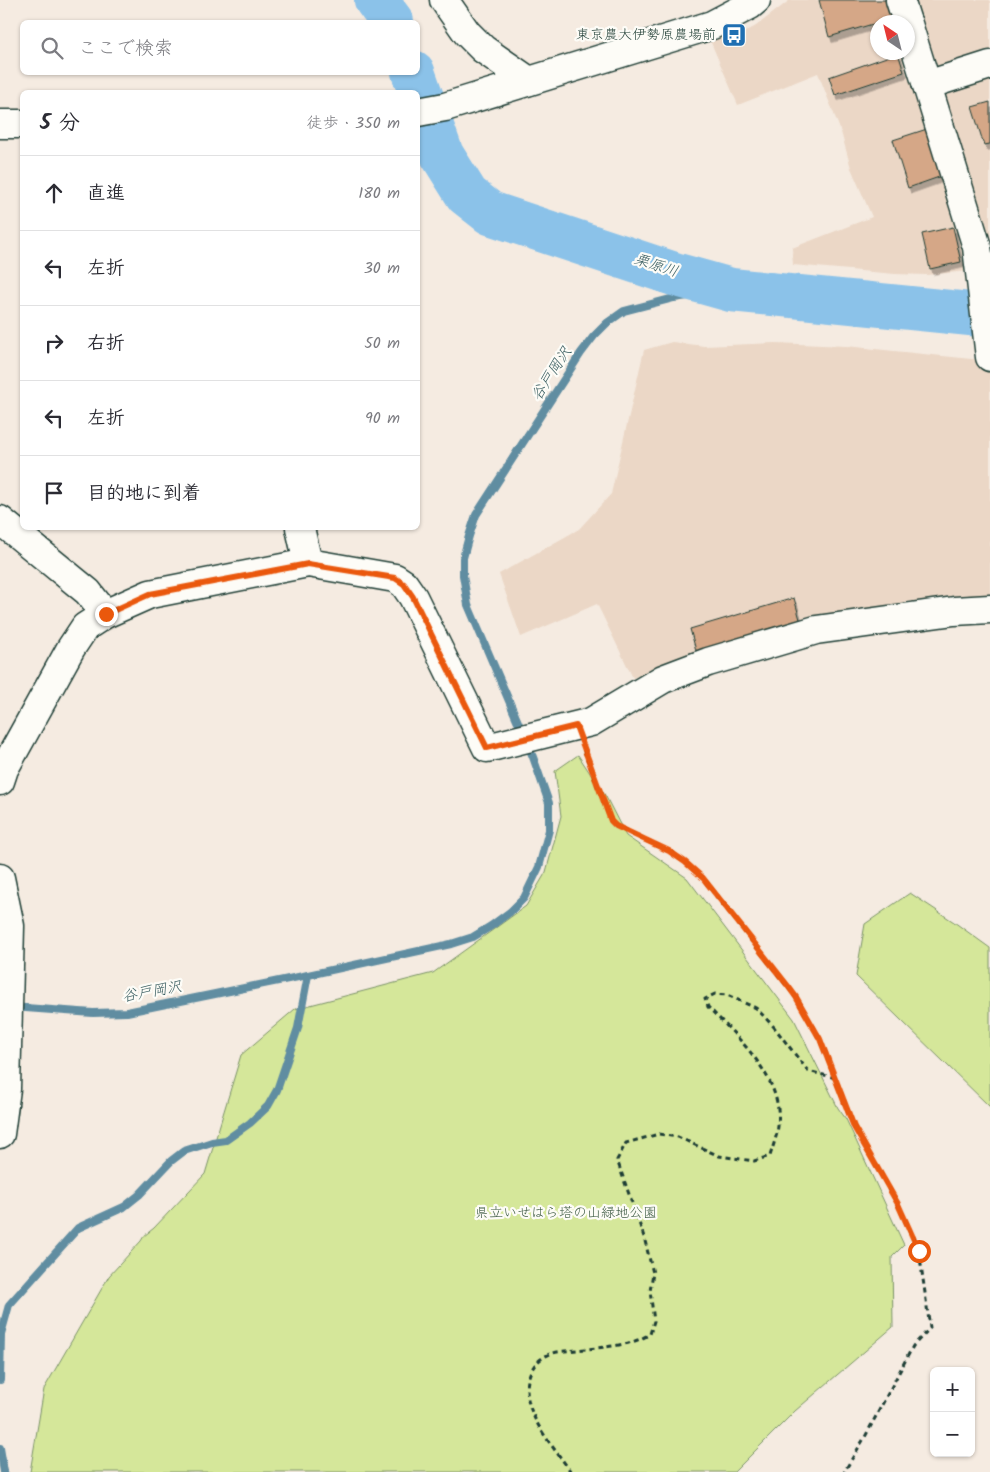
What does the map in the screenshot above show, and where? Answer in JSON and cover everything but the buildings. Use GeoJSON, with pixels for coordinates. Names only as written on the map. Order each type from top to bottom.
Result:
{"type":"FeatureCollection","features":[{"type":"Feature","properties":{"kind":"street"},"geometry":{"type":"LineString","coordinates":[[444,0],[467,33],[483,49],[529,81]]}},
{"type":"Feature","properties":{"kind":"street"},"geometry":{"type":"LineString","coordinates":[[420,112],[445,107],[712,25],[756,0]]}},
{"type":"Feature","properties":{"kind":"street"},"geometry":{"type":"LineString","coordinates":[[900,0],[905,15]]}},
{"type":"Feature","properties":{"kind":"street"},"geometry":{"type":"LineString","coordinates":[[915,48],[977,247],[990,353]]}},
{"type":"Feature","properties":{"kind":"street"},"geometry":{"type":"LineString","coordinates":[[927,85],[990,65]]}},
{"type":"Feature","properties":{"kind":"street"},"geometry":{"type":"LineString","coordinates":[[0,124],[20,124]]}},
{"type":"Feature","properties":{"kind":"street"},"geometry":{"type":"LineString","coordinates":[[0,520],[88,592],[106,614]]}},
{"type":"Feature","properties":{"kind":"street"},"geometry":{"type":"LineString","coordinates":[[300,530],[308,564]]}},
{"type":"Feature","properties":{"kind":"street"},"geometry":{"type":"LineString","coordinates":[[0,780],[4,769],[71,648],[85,628],[106,614],[150,594],[308,564],[395,578],[404,584],[413,597],[487,748],[591,722],[663,679],[708,662],[816,630],[954,611],[990,609]]}},
{"type":"Feature","properties":{"kind":"street"},"geometry":{"type":"LineString","coordinates":[[0,878],[10,926],[6,1089],[0,1134]]}},
{"type":"Feature","properties":{"kind":"path"},"geometry":{"type":"LineString","coordinates":[[566,728],[611,821],[616,826],[669,851],[703,878],[796,997],[820,1039],[854,1127],[898,1204],[919,1251],[930,1328],[913,1346],[865,1437],[844,1472]]}},
{"type":"Feature","properties":{"kind":"path"},"geometry":{"type":"LineString","coordinates":[[571,1472],[534,1419],[528,1397],[527,1380],[535,1364],[549,1354],[606,1348],[643,1338],[650,1334],[654,1321],[650,1291],[653,1273],[644,1237],[617,1160],[626,1143],[659,1134],[678,1137],[719,1156],[754,1161],[770,1156],[778,1126],[778,1104],[766,1074],[746,1045],[708,1007],[705,999],[715,994],[727,994],[756,1008],[774,1027],[808,1070],[836,1078]]}},
{"type":"Feature","properties":{"kind":"shaded area"},"geometry":{"type":"Polygon","coordinates":[[[790,0],[990,0],[990,596],[931,600],[812,620],[790,631],[633,678],[597,604],[521,637],[499,574],[579,529],[611,494],[644,350],[672,342],[704,346],[775,343],[846,346],[981,360],[969,271],[926,275],[895,274],[793,265],[792,248],[872,217],[851,168],[841,132],[818,73],[738,105],[709,38],[715,35],[736,37],[756,26],[790,0]]]}},
{"type":"Feature","properties":{"kind":"green space","name":"県立いせはら塔の山緑地公園"},"geometry":{"type":"Polygon","coordinates":[[[578,755],[606,797],[626,836],[687,878],[794,1019],[838,1108],[846,1119],[904,1245],[892,1257],[893,1327],[795,1411],[734,1472],[30,1472],[44,1389],[109,1276],[144,1236],[154,1228],[205,1174],[241,1055],[295,1009],[433,973],[526,906],[546,872],[561,816],[555,771],[578,755]]]}},
{"type":"Feature","properties":{"kind":"green space"},"geometry":{"type":"Polygon","coordinates":[[[910,893],[990,948],[990,1107],[856,976],[865,924],[910,893]]]}},
{"type":"Feature","properties":{"kind":"waterway","name":"栗原川"},"geometry":{"type":"LineString","coordinates":[[376,0],[391,20]]}},
{"type":"Feature","properties":{"kind":"waterway","name":"栗原川"},"geometry":{"type":"LineString","coordinates":[[414,75],[419,90]]}},
{"type":"Feature","properties":{"kind":"waterway","name":"栗原川"},"geometry":{"type":"LineString","coordinates":[[420,92],[442,155],[467,195],[490,213],[674,274],[731,290],[990,316]]}},
{"type":"Feature","properties":{"kind":"waterway"},"geometry":{"type":"LineString","coordinates":[[0,1380],[1,1334],[9,1305],[78,1228],[124,1207],[139,1195],[171,1161],[184,1151],[212,1142],[226,1140],[250,1123],[268,1106],[277,1090],[298,1028],[308,975],[451,944],[473,937],[510,912],[524,898],[539,867],[549,830],[549,803],[533,757],[468,605],[463,575],[463,558],[476,515],[581,353],[607,323],[624,311],[674,298],[731,290]]}},
{"type":"Feature","properties":{"kind":"waterway","name":"谷戸岡沢"},"geometry":{"type":"LineString","coordinates":[[12,1007],[93,1013],[127,1012],[308,975]]}},
{"type":"Feature","properties":{"kind":"waterway"},"geometry":{"type":"LineString","coordinates":[[0,1448],[4,1472]]}},
{"type":"Feature","properties":{"kind":"place","name":"東京農大伊勢原農場前"},"geometry":{"type":"Point","coordinates":[734,35]}},
{"type":"Feature","properties":{"kind":"route"},"geometry":{"type":"LineString","coordinates":[[106,614],[150,594],[308,564],[395,578],[404,584],[413,597],[487,748],[576,726],[611,821],[616,826],[669,851],[703,878],[788,986],[820,1039],[854,1127],[898,1204],[919,1251]]}}]}
